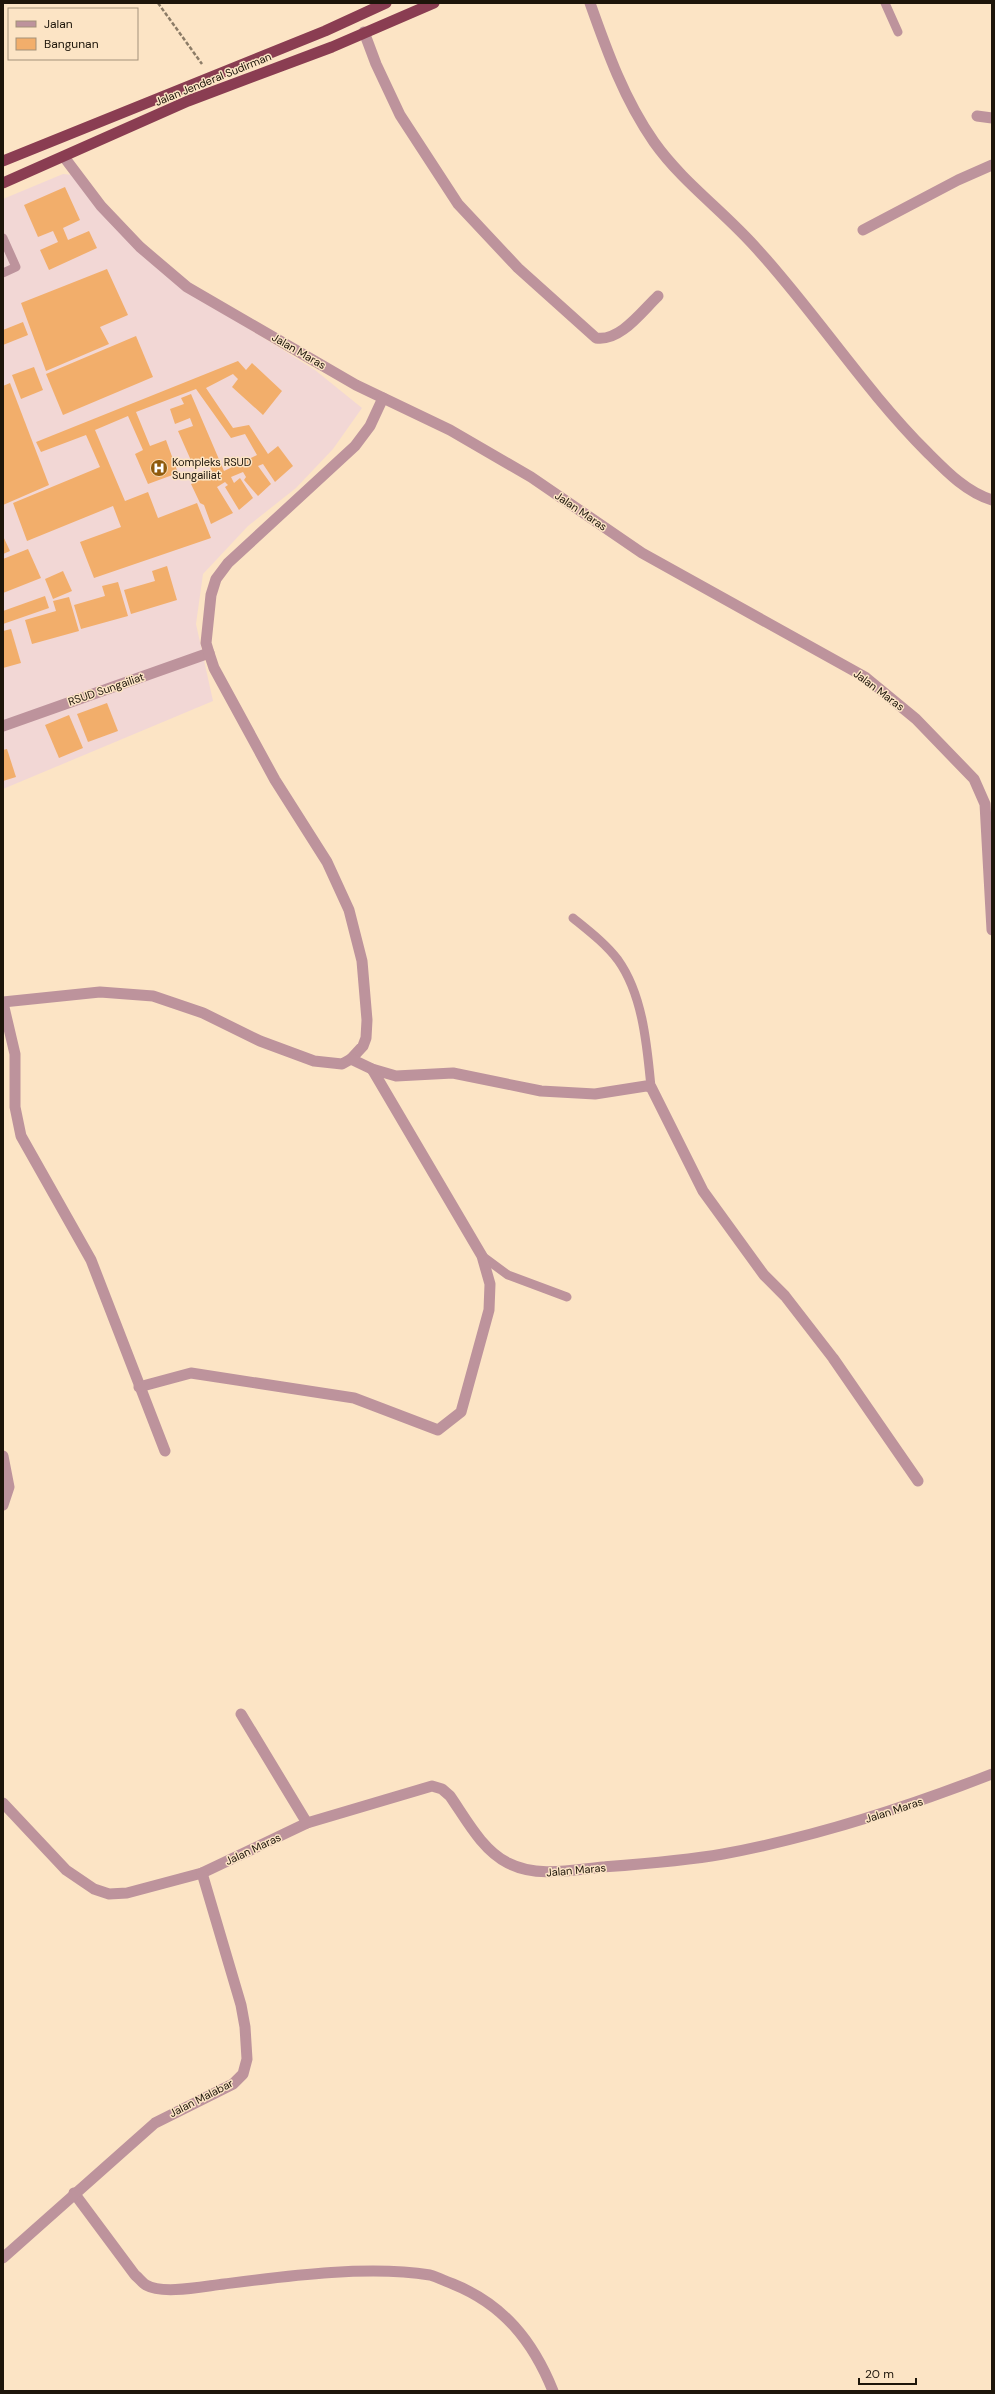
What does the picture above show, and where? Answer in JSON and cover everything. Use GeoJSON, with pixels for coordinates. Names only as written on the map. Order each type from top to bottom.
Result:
{"type":"FeatureCollection","features":[{"type":"Feature","properties":{"kind":"highway","name":"Jalan Jenderal Sudirman"},"geometry":{"type":"LineString","coordinates":[[3,183],[188,101],[332,47],[434,3]]}},
{"type":"Feature","properties":{"kind":"highway","name":"Jalan Jenderal Sudirman"},"geometry":{"type":"LineString","coordinates":[[3,161],[324,31],[382,4]]}},
{"type":"Feature","properties":{"kind":"street"},"geometry":{"type":"LineString","coordinates":[[590,3],[620,85],[654,141],[675,169],[758,249],[895,420],[954,478],[983,498],[992,500]]}},
{"type":"Feature","properties":{"kind":"street"},"geometry":{"type":"LineString","coordinates":[[364,32],[376,64],[400,115],[458,204],[518,268],[596,338],[605,340],[615,336],[658,296]]}},
{"type":"Feature","properties":{"kind":"street"},"geometry":{"type":"LineString","coordinates":[[977,116],[992,118]]}},
{"type":"Feature","properties":{"kind":"street","name":"Jalan Maras"},"geometry":{"type":"LineString","coordinates":[[64,157],[101,206],[135,242],[187,287],[356,384],[456,434],[531,477],[642,553],[865,677],[916,718],[974,779],[981,792],[985,804],[992,930]]}},
{"type":"Feature","properties":{"kind":"street"},"geometry":{"type":"LineString","coordinates":[[863,230],[958,180],[992,165]]}},
{"type":"Feature","properties":{"kind":"street"},"geometry":{"type":"LineString","coordinates":[[166,1451],[139,1387],[92,1260],[21,1136],[15,1107],[15,1054],[3,1002],[100,992],[153,996],[203,1013],[260,1041],[314,1061],[337,1065],[351,1059],[358,1053],[366,1038],[367,1020],[362,961],[349,910],[326,862],[275,780],[214,668],[206,643],[208,614],[216,579],[241,549],[355,446],[370,426],[383,398]]}},
{"type":"Feature","properties":{"kind":"street","name":"RSUD Sungailiat"},"geometry":{"type":"LineString","coordinates":[[3,726],[209,654]]}},
{"type":"Feature","properties":{"kind":"street"},"geometry":{"type":"LineString","coordinates":[[351,1059],[372,1070],[396,1076],[454,1073],[541,1091],[595,1094],[646,1086],[651,1087],[703,1191],[764,1275],[784,1296],[833,1358],[918,1481]]}},
{"type":"Feature","properties":{"kind":"street"},"geometry":{"type":"LineString","coordinates":[[139,1387],[191,1373],[199,1374],[354,1398],[438,1430],[460,1412],[489,1310],[490,1284],[482,1256],[372,1070]]}},
{"type":"Feature","properties":{"kind":"street"},"geometry":{"type":"LineString","coordinates":[[3,1456],[9,1487],[3,1505]]}},
{"type":"Feature","properties":{"kind":"street"},"geometry":{"type":"LineString","coordinates":[[241,1714],[307,1823]]}},
{"type":"Feature","properties":{"kind":"street","name":"Jalan Maras"},"geometry":{"type":"LineString","coordinates":[[3,1803],[66,1870],[94,1888],[109,1894],[127,1893],[202,1873],[307,1823],[432,1786],[442,1788],[450,1796],[490,1851],[509,1864],[543,1873],[632,1865],[723,1854],[897,1810],[992,1774]]}},
{"type":"Feature","properties":{"kind":"street","name":"Jalan Malabar"},"geometry":{"type":"LineString","coordinates":[[3,2258],[74,2193],[155,2123],[233,2084],[243,2074],[248,2050],[241,2005],[202,1873]]}},
{"type":"Feature","properties":{"kind":"street"},"geometry":{"type":"LineString","coordinates":[[74,2193],[135,2275],[146,2285],[157,2288],[214,2285],[286,2276],[381,2272],[431,2276],[476,2294],[518,2329],[543,2367],[552,2391]]}},
{"type":"Feature","properties":{"kind":"lane"},"geometry":{"type":"LineString","coordinates":[[885,3],[898,32]]}},
{"type":"Feature","properties":{"kind":"lane"},"geometry":{"type":"LineString","coordinates":[[3,238],[16,267],[3,273]]}},
{"type":"Feature","properties":{"kind":"lane"},"geometry":{"type":"LineString","coordinates":[[573,918],[607,946],[625,971],[642,1025],[651,1087]]}},
{"type":"Feature","properties":{"kind":"lane"},"geometry":{"type":"LineString","coordinates":[[482,1256],[508,1275],[567,1297]]}},
{"type":"Feature","properties":{"kind":"path"},"geometry":{"type":"LineString","coordinates":[[158,3],[210,76]]}},
{"type":"Feature","properties":{"kind":"shaded area","name":"Kompleks RSUD Sungailiat"},"geometry":{"type":"Polygon","coordinates":[[[63,174],[74,175],[109,217],[243,325],[315,370],[362,408],[333,449],[296,488],[248,526],[203,574],[196,624],[213,701],[3,789],[3,199],[63,174]]]}},
{"type":"Feature","properties":{"kind":"building"},"geometry":{"type":"Polygon","coordinates":[[[65,187],[80,220],[63,228],[68,240],[89,231],[97,248],[49,270],[40,250],[58,242],[53,231],[38,237],[24,205],[65,187]]]}},
{"type":"Feature","properties":{"kind":"building"},"geometry":{"type":"Polygon","coordinates":[[[107,269],[128,315],[100,327],[109,344],[46,371],[21,303],[107,269]]]}},
{"type":"Feature","properties":{"kind":"building"},"geometry":{"type":"Polygon","coordinates":[[[23,322],[28,335],[3,345],[3,330],[23,322]]]}},
{"type":"Feature","properties":{"kind":"building"},"geometry":{"type":"Polygon","coordinates":[[[136,336],[153,377],[63,415],[46,374],[136,336]]]}},
{"type":"Feature","properties":{"kind":"building"},"geometry":{"type":"Polygon","coordinates":[[[238,361],[246,370],[252,363],[282,391],[263,415],[232,387],[238,379],[233,374],[206,388],[233,428],[249,425],[268,454],[278,446],[293,466],[275,482],[263,464],[258,466],[271,484],[258,496],[244,480],[246,477],[243,472],[231,477],[234,483],[240,478],[253,498],[239,510],[225,487],[228,485],[225,482],[217,487],[233,513],[211,524],[204,505],[200,503],[191,484],[213,474],[207,460],[193,465],[178,431],[193,426],[190,418],[175,424],[170,409],[184,404],[181,398],[191,394],[224,471],[257,455],[245,434],[231,438],[196,389],[136,412],[150,446],[166,440],[178,473],[148,484],[135,454],[143,450],[128,416],[95,430],[125,501],[148,492],[158,518],[197,503],[211,538],[94,578],[80,542],[121,527],[113,506],[27,541],[13,503],[100,467],[86,435],[41,452],[36,442],[238,361]]]}},
{"type":"Feature","properties":{"kind":"building"},"geometry":{"type":"Polygon","coordinates":[[[34,367],[43,390],[21,399],[12,375],[34,367]]]}},
{"type":"Feature","properties":{"kind":"building"},"geometry":{"type":"Polygon","coordinates":[[[10,383],[49,485],[3,505],[3,386],[10,383]]]}},
{"type":"Feature","properties":{"kind":"building"},"geometry":{"type":"Polygon","coordinates":[[[3,536],[10,551],[3,554],[3,536]]]}},
{"type":"Feature","properties":{"kind":"building"},"geometry":{"type":"Polygon","coordinates":[[[28,549],[41,578],[3,593],[3,559],[28,549]]]}},
{"type":"Feature","properties":{"kind":"building"},"geometry":{"type":"Polygon","coordinates":[[[167,566],[177,600],[131,614],[124,590],[155,581],[152,571],[167,566]]]}},
{"type":"Feature","properties":{"kind":"building"},"geometry":{"type":"Polygon","coordinates":[[[63,571],[72,591],[53,599],[45,579],[63,571]]]}},
{"type":"Feature","properties":{"kind":"building"},"geometry":{"type":"Polygon","coordinates":[[[118,582],[128,616],[81,629],[74,605],[105,596],[102,586],[118,582]]]}},
{"type":"Feature","properties":{"kind":"building"},"geometry":{"type":"Polygon","coordinates":[[[45,596],[49,608],[3,624],[3,611],[45,596]]]}},
{"type":"Feature","properties":{"kind":"building"},"geometry":{"type":"Polygon","coordinates":[[[69,597],[79,631],[32,644],[25,620],[56,611],[53,601],[69,597]]]}},
{"type":"Feature","properties":{"kind":"building"},"geometry":{"type":"Polygon","coordinates":[[[11,629],[21,663],[3,668],[3,631],[11,629]]]}},
{"type":"Feature","properties":{"kind":"building"},"geometry":{"type":"Polygon","coordinates":[[[107,703],[118,731],[88,742],[77,714],[107,703]]]}},
{"type":"Feature","properties":{"kind":"building"},"geometry":{"type":"Polygon","coordinates":[[[69,715],[83,748],[59,758],[45,725],[69,715]]]}},
{"type":"Feature","properties":{"kind":"building"},"geometry":{"type":"Polygon","coordinates":[[[7,749],[16,777],[3,781],[3,750],[7,749]]]}},
{"type":"Feature","properties":{"kind":"place","name":"Kompleks RSUD Sungailiat"},"geometry":{"type":"Point","coordinates":[159,468]}}]}
